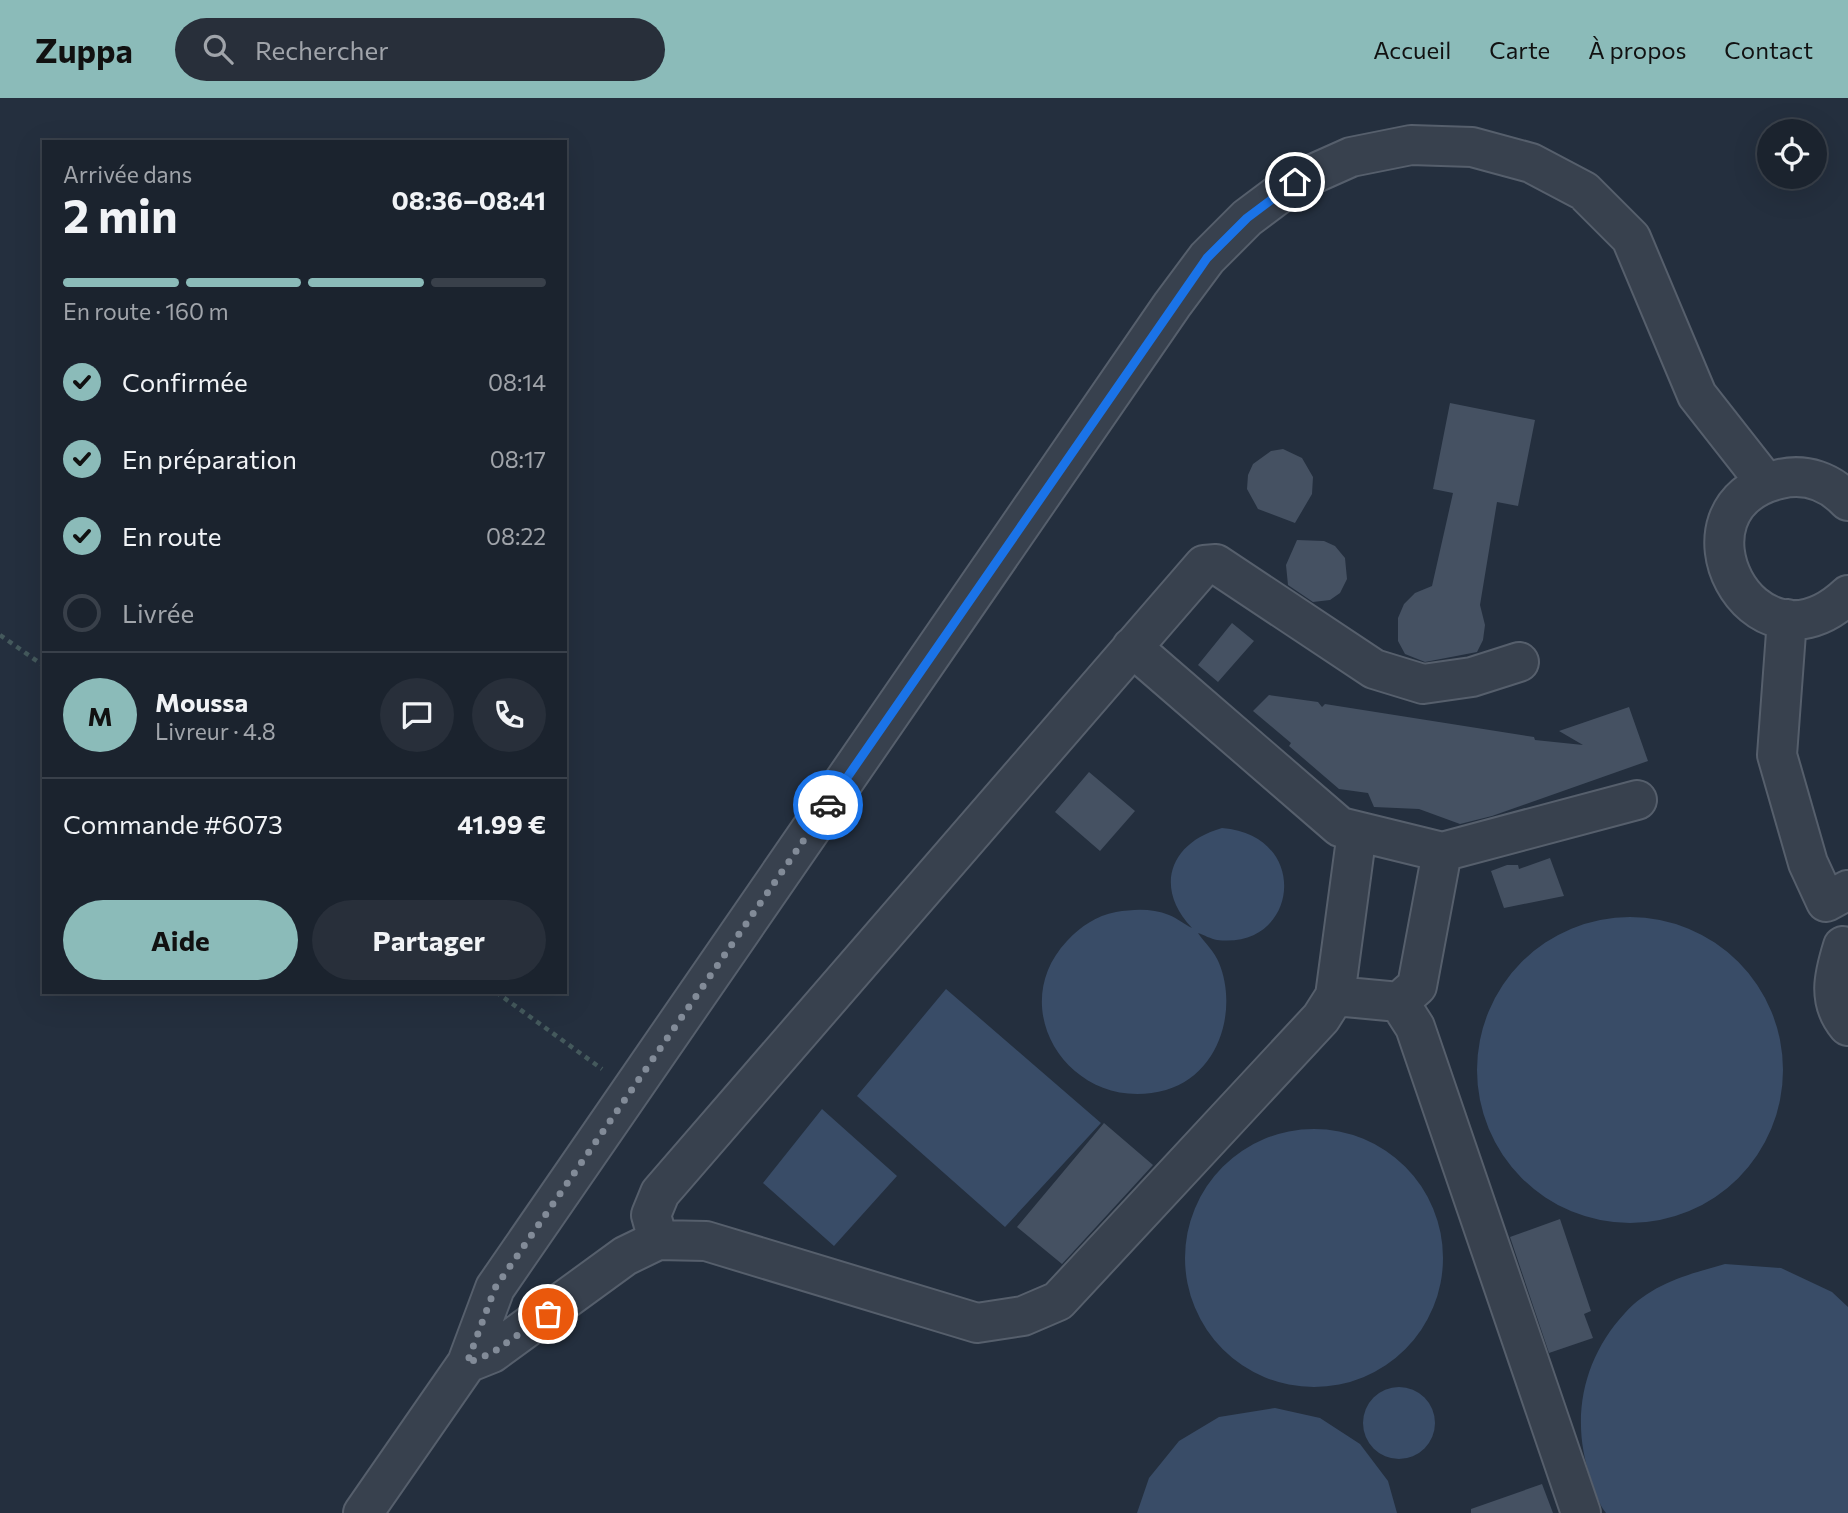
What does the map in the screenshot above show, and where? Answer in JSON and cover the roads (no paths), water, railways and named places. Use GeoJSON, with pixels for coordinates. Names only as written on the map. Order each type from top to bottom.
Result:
{"type":"FeatureCollection","features":[{"type":"Feature","properties":{"kind":"street"},"geometry":{"type":"LineString","coordinates":[[363,1513],[467,1363],[495,1288],[1172,305],[1207,258],[1247,218],[1295,182],[1351,157],[1411,145],[1472,147],[1531,163],[1584,191],[1631,238],[1698,395],[1766,483]]}},
{"type":"Feature","properties":{"kind":"street"},"geometry":{"type":"LineString","coordinates":[[1844,610],[1787,619],[1770,615],[1743,596],[1733,583],[1724,550],[1731,517],[1740,503],[1766,483],[1800,477],[1818,480],[1848,501]]}},
{"type":"Feature","properties":{"kind":"street"},"geometry":{"type":"LineString","coordinates":[[658,1240],[651,1215],[660,1193],[1204,565],[1216,564],[1374,669],[1423,684],[1472,677],[1519,662]]}},
{"type":"Feature","properties":{"kind":"street"},"geometry":{"type":"LineString","coordinates":[[1787,619],[1777,755],[1808,863],[1837,896],[1845,948],[1832,983],[1838,1015],[1848,1026]]}},
{"type":"Feature","properties":{"kind":"street"},"geometry":{"type":"LineString","coordinates":[[1132,648],[1340,827],[1441,852],[1637,800]]}},
{"type":"Feature","properties":{"kind":"street"},"geometry":{"type":"LineString","coordinates":[[467,1363],[492,1353],[625,1256],[658,1240],[706,1241],[976,1323],[1023,1317],[1058,1301],[1321,1018],[1335,996],[1357,832]]}},
{"type":"Feature","properties":{"kind":"street"},"geometry":{"type":"LineString","coordinates":[[1335,996],[1399,1002],[1417,986],[1441,852]]}},
{"type":"Feature","properties":{"kind":"street"},"geometry":{"type":"LineString","coordinates":[[1399,1002],[1415,1027],[1581,1513]]}},
{"type":"Feature","properties":{"kind":"water"},"geometry":{"type":"Polygon","coordinates":[[[1222,828],[1251,835],[1271,850],[1282,869],[1284,890],[1278,911],[1265,928],[1244,938],[1217,940],[1198,933],[1217,959],[1224,981],[1225,1019],[1220,1038],[1212,1055],[1200,1070],[1185,1082],[1166,1090],[1132,1094],[1102,1087],[1077,1072],[1057,1051],[1045,1025],[1042,997],[1049,968],[1067,941],[1083,926],[1109,914],[1136,910],[1156,911],[1172,916],[1192,928],[1180,913],[1173,898],[1173,869],[1179,856],[1190,844],[1222,828]]]}},
{"type":"Feature","properties":{"kind":"water"},"geometry":{"type":"Polygon","coordinates":[[[1630,917],[1660,920],[1689,929],[1715,943],[1738,962],[1757,985],[1771,1011],[1780,1040],[1783,1070],[1780,1100],[1771,1129],[1757,1155],[1738,1178],[1715,1197],[1689,1211],[1660,1220],[1630,1223],[1600,1220],[1571,1211],[1545,1197],[1522,1178],[1503,1155],[1489,1129],[1480,1100],[1477,1070],[1480,1040],[1489,1011],[1503,985],[1522,962],[1545,943],[1571,929],[1600,920],[1630,917]]]}},
{"type":"Feature","properties":{"kind":"water"},"geometry":{"type":"Polygon","coordinates":[[[946,989],[1101,1123],[1005,1227],[857,1096],[946,989]]]}},
{"type":"Feature","properties":{"kind":"water"},"geometry":{"type":"Polygon","coordinates":[[[822,1109],[897,1176],[834,1246],[763,1183],[822,1109]]]}},
{"type":"Feature","properties":{"kind":"water"},"geometry":{"type":"Polygon","coordinates":[[[1314,1129],[1339,1132],[1375,1144],[1396,1158],[1414,1176],[1433,1209],[1443,1258],[1440,1283],[1428,1319],[1414,1340],[1396,1358],[1363,1377],[1314,1387],[1289,1384],[1253,1372],[1232,1358],[1214,1340],[1195,1307],[1185,1258],[1188,1233],[1200,1197],[1214,1176],[1232,1158],[1265,1139],[1314,1129]]]}},
{"type":"Feature","properties":{"kind":"water"},"geometry":{"type":"Polygon","coordinates":[[[1725,1264],[1781,1268],[1832,1292],[1848,1307],[1848,1513],[1606,1513],[1599,1501],[1585,1457],[1581,1413],[1590,1370],[1599,1350],[1610,1331],[1635,1303],[1659,1287],[1684,1276],[1725,1264]]]}},
{"type":"Feature","properties":{"kind":"water"},"geometry":{"type":"Polygon","coordinates":[[[1399,1387],[1419,1393],[1429,1403],[1435,1423],[1429,1443],[1419,1453],[1399,1459],[1379,1453],[1369,1443],[1363,1423],[1369,1403],[1379,1393],[1399,1387]]]}},
{"type":"Feature","properties":{"kind":"water"},"geometry":{"type":"Polygon","coordinates":[[[1275,1408],[1320,1418],[1360,1444],[1388,1481],[1397,1513],[1137,1513],[1149,1478],[1179,1441],[1219,1417],[1275,1408]]]}}]}
